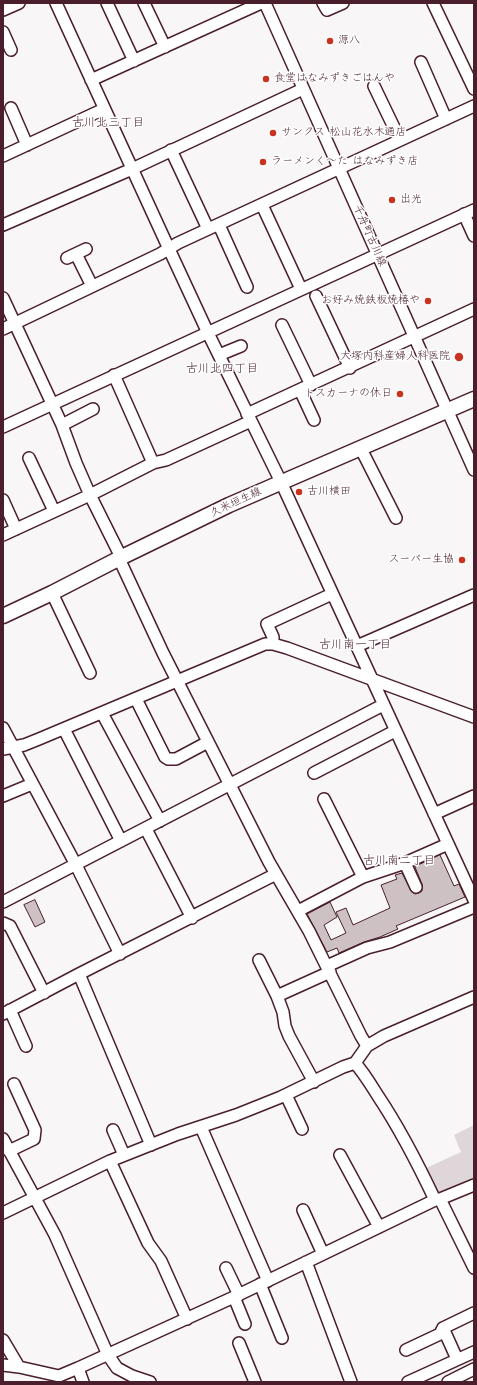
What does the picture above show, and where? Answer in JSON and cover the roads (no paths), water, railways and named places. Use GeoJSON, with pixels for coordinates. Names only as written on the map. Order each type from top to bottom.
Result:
{"type":"FeatureCollection","features":[{"type":"Feature","properties":{"kind":"main road","name":"久米垣生線"},"geometry":{"type":"LineString","coordinates":[[3,616],[222,508],[474,400]]}},
{"type":"Feature","properties":{"kind":"street"},"geometry":{"type":"LineString","coordinates":[[3,10],[19,3]]}},
{"type":"Feature","properties":{"kind":"street"},"geometry":{"type":"LineString","coordinates":[[56,3],[208,333],[281,482],[370,678],[474,900]]}},
{"type":"Feature","properties":{"kind":"street"},"geometry":{"type":"LineString","coordinates":[[107,3],[134,61]]}},
{"type":"Feature","properties":{"kind":"street"},"geometry":{"type":"LineString","coordinates":[[144,3],[165,47]]}},
{"type":"Feature","properties":{"kind":"street"},"geometry":{"type":"LineString","coordinates":[[91,80],[261,3]]}},
{"type":"Feature","properties":{"kind":"street","name":"千舟町古川線"},"geometry":{"type":"LineString","coordinates":[[265,3],[474,470]]}},
{"type":"Feature","properties":{"kind":"street"},"geometry":{"type":"LineString","coordinates":[[323,3],[327,10],[343,3]]}},
{"type":"Feature","properties":{"kind":"street"},"geometry":{"type":"LineString","coordinates":[[433,3],[474,89]]}},
{"type":"Feature","properties":{"kind":"street"},"geometry":{"type":"LineString","coordinates":[[3,32],[11,50]]}},
{"type":"Feature","properties":{"kind":"street"},"geometry":{"type":"LineString","coordinates":[[421,62],[446,119]]}},
{"type":"Feature","properties":{"kind":"street"},"geometry":{"type":"LineString","coordinates":[[374,86],[400,140]]}},
{"type":"Feature","properties":{"kind":"street"},"geometry":{"type":"LineString","coordinates":[[3,225],[132,169],[303,89]]}},
{"type":"Feature","properties":{"kind":"street"},"geometry":{"type":"LineString","coordinates":[[3,329],[169,249],[178,243],[474,106]]}},
{"type":"Feature","properties":{"kind":"street"},"geometry":{"type":"LineString","coordinates":[[11,108],[28,144]]}},
{"type":"Feature","properties":{"kind":"street"},"geometry":{"type":"LineString","coordinates":[[3,156],[104,109]]}},
{"type":"Feature","properties":{"kind":"street"},"geometry":{"type":"LineString","coordinates":[[171,150],[208,230]]}},
{"type":"Feature","properties":{"kind":"street"},"geometry":{"type":"LineString","coordinates":[[262,205],[301,289]]}},
{"type":"Feature","properties":{"kind":"street"},"geometry":{"type":"LineString","coordinates":[[3,427],[52,403],[208,333],[469,212],[474,236]]}},
{"type":"Feature","properties":{"kind":"street"},"geometry":{"type":"LineString","coordinates":[[219,225],[247,288]]}},
{"type":"Feature","properties":{"kind":"street"},"geometry":{"type":"LineString","coordinates":[[76,254],[92,286]]}},
{"type":"Feature","properties":{"kind":"street"},"geometry":{"type":"LineString","coordinates":[[3,298],[62,425],[90,495],[178,682],[276,874],[309,931],[367,1046]]}},
{"type":"Feature","properties":{"kind":"street"},"geometry":{"type":"LineString","coordinates":[[322,301],[350,368]]}},
{"type":"Feature","properties":{"kind":"street"},"geometry":{"type":"LineString","coordinates":[[3,535],[90,495],[153,463],[166,460],[249,418],[300,390],[474,309]]}},
{"type":"Feature","properties":{"kind":"street"},"geometry":{"type":"LineString","coordinates":[[282,325],[311,385]]}},
{"type":"Feature","properties":{"kind":"street"},"geometry":{"type":"LineString","coordinates":[[219,355],[241,346]]}},
{"type":"Feature","properties":{"kind":"street"},"geometry":{"type":"LineString","coordinates":[[114,375],[153,463]]}},
{"type":"Feature","properties":{"kind":"street"},"geometry":{"type":"LineString","coordinates":[[300,390],[314,420]]}},
{"type":"Feature","properties":{"kind":"street"},"geometry":{"type":"LineString","coordinates":[[62,425],[93,409]]}},
{"type":"Feature","properties":{"kind":"street"},"geometry":{"type":"LineString","coordinates":[[361,449],[396,518]]}},
{"type":"Feature","properties":{"kind":"street"},"geometry":{"type":"LineString","coordinates":[[30,458],[54,511]]}},
{"type":"Feature","properties":{"kind":"street"},"geometry":{"type":"LineString","coordinates":[[3,500],[16,529]]}},
{"type":"Feature","properties":{"kind":"street"},"geometry":{"type":"LineString","coordinates":[[52,593],[90,673]]}},
{"type":"Feature","properties":{"kind":"street"},"geometry":{"type":"LineString","coordinates":[[273,644],[273,637],[267,624],[332,594]]}},
{"type":"Feature","properties":{"kind":"street"},"geometry":{"type":"LineString","coordinates":[[356,646],[474,595]]}},
{"type":"Feature","properties":{"kind":"street"},"geometry":{"type":"LineString","coordinates":[[8,748],[39,739],[64,729],[265,644],[273,644],[287,648],[474,717]]}},
{"type":"Feature","properties":{"kind":"street"},"geometry":{"type":"LineString","coordinates":[[136,699],[165,757],[168,759],[176,759],[208,742]]}},
{"type":"Feature","properties":{"kind":"street"},"geometry":{"type":"LineString","coordinates":[[3,902],[383,706]]}},
{"type":"Feature","properties":{"kind":"street"},"geometry":{"type":"LineString","coordinates":[[102,713],[160,822]]}},
{"type":"Feature","properties":{"kind":"street"},"geometry":{"type":"LineString","coordinates":[[3,728],[8,748],[32,784],[76,865],[120,954]]}},
{"type":"Feature","properties":{"kind":"street"},"geometry":{"type":"LineString","coordinates":[[64,729],[121,842]]}},
{"type":"Feature","properties":{"kind":"street"},"geometry":{"type":"LineString","coordinates":[[314,773],[395,731]]}},
{"type":"Feature","properties":{"kind":"street"},"geometry":{"type":"LineString","coordinates":[[3,796],[32,784]]}},
{"type":"Feature","properties":{"kind":"street"},"geometry":{"type":"LineString","coordinates":[[434,814],[474,796]]}},
{"type":"Feature","properties":{"kind":"street"},"geometry":{"type":"LineString","coordinates":[[324,799],[339,817],[363,877]]}},
{"type":"Feature","properties":{"kind":"street"},"geometry":{"type":"LineString","coordinates":[[146,829],[192,918]]}},
{"type":"Feature","properties":{"kind":"street"},"geometry":{"type":"LineString","coordinates":[[298,911],[363,877],[405,863],[448,844]]}},
{"type":"Feature","properties":{"kind":"street"},"geometry":{"type":"LineString","coordinates":[[405,863],[416,887]]}},
{"type":"Feature","properties":{"kind":"street"},"geometry":{"type":"LineString","coordinates":[[26,1046],[7,1012],[276,874]]}},
{"type":"Feature","properties":{"kind":"street"},"geometry":{"type":"LineString","coordinates":[[276,996],[367,948],[390,942],[474,907]]}},
{"type":"Feature","properties":{"kind":"street"},"geometry":{"type":"LineString","coordinates":[[3,923],[10,926],[44,993]]}},
{"type":"Feature","properties":{"kind":"street"},"geometry":{"type":"LineString","coordinates":[[259,960],[276,996],[289,1036],[314,1082]]}},
{"type":"Feature","properties":{"kind":"street"},"geometry":{"type":"LineString","coordinates":[[79,974],[151,1146]]}},
{"type":"Feature","properties":{"kind":"street"},"geometry":{"type":"LineString","coordinates":[[3,1213],[124,1155],[286,1095],[343,1067],[355,1063],[367,1046],[384,1036],[474,997]]}},
{"type":"Feature","properties":{"kind":"street"},"geometry":{"type":"LineString","coordinates":[[355,1063],[391,1115],[474,1268]]}},
{"type":"Feature","properties":{"kind":"street"},"geometry":{"type":"LineString","coordinates":[[9,1151],[34,1140],[35,1130],[14,1084]]}},
{"type":"Feature","properties":{"kind":"street"},"geometry":{"type":"LineString","coordinates":[[286,1095],[302,1129]]}},
{"type":"Feature","properties":{"kind":"street"},"geometry":{"type":"LineString","coordinates":[[201,1127],[264,1283],[282,1338]]}},
{"type":"Feature","properties":{"kind":"street"},"geometry":{"type":"LineString","coordinates":[[113,1130],[124,1155]]}},
{"type":"Feature","properties":{"kind":"street"},"geometry":{"type":"LineString","coordinates":[[3,1139],[55,1235],[108,1355],[117,1368],[132,1376],[150,1382]]}},
{"type":"Feature","properties":{"kind":"street"},"geometry":{"type":"LineString","coordinates":[[340,1155],[379,1227]]}},
{"type":"Feature","properties":{"kind":"street"},"geometry":{"type":"LineString","coordinates":[[110,1161],[148,1243],[161,1261],[187,1319]]}},
{"type":"Feature","properties":{"kind":"street"},"geometry":{"type":"LineString","coordinates":[[3,1365],[59,1376],[237,1296],[437,1199],[474,1185]]}},
{"type":"Feature","properties":{"kind":"street"},"geometry":{"type":"LineString","coordinates":[[303,1210],[324,1254]]}},
{"type":"Feature","properties":{"kind":"street"},"geometry":{"type":"LineString","coordinates":[[306,1262],[351,1382]]}},
{"type":"Feature","properties":{"kind":"street"},"geometry":{"type":"LineString","coordinates":[[226,1268],[246,1324]]}},
{"type":"Feature","properties":{"kind":"street"},"geometry":{"type":"LineString","coordinates":[[406,1350],[440,1334],[443,1328],[474,1313]]}},
{"type":"Feature","properties":{"kind":"street"},"geometry":{"type":"LineString","coordinates":[[443,1328],[457,1359]]}},
{"type":"Feature","properties":{"kind":"street"},"geometry":{"type":"LineString","coordinates":[[3,1340],[19,1367]]}},
{"type":"Feature","properties":{"kind":"street"},"geometry":{"type":"LineString","coordinates":[[239,1343],[255,1382]]}},
{"type":"Feature","properties":{"kind":"street"},"geometry":{"type":"LineString","coordinates":[[408,1382],[474,1352]]}},
{"type":"Feature","properties":{"kind":"street"},"geometry":{"type":"LineString","coordinates":[[78,1368],[83,1382]]}},
{"type":"Feature","properties":{"kind":"street"},"geometry":{"type":"LineString","coordinates":[[448,1382],[474,1369]]}},
{"type":"Feature","properties":{"kind":"place","name":"源八"},"geometry":{"type":"Point","coordinates":[330,41]}},
{"type":"Feature","properties":{"kind":"place","name":"食堂はなみずきごはんや"},"geometry":{"type":"Point","coordinates":[266,79]}},
{"type":"Feature","properties":{"kind":"place","name":"サンクス 松山花水木通店"},"geometry":{"type":"Point","coordinates":[273,133]}},
{"type":"Feature","properties":{"kind":"place","name":"ラーメンく～た はなみずき店"},"geometry":{"type":"Point","coordinates":[263,162]}},
{"type":"Feature","properties":{"kind":"place","name":"出光"},"geometry":{"type":"Point","coordinates":[392,200]}},
{"type":"Feature","properties":{"kind":"place","name":"お好み焼鉄板焼椿や"},"geometry":{"type":"Point","coordinates":[428,301]}},
{"type":"Feature","properties":{"kind":"place","name":"大塚内科産婦人科医院"},"geometry":{"type":"Point","coordinates":[459,357]}},
{"type":"Feature","properties":{"kind":"place","name":"トスカーナの休日"},"geometry":{"type":"Point","coordinates":[400,394]}},
{"type":"Feature","properties":{"kind":"place","name":"古川横田"},"geometry":{"type":"Point","coordinates":[299,492]}},
{"type":"Feature","properties":{"kind":"place","name":"スーパー生協"},"geometry":{"type":"Point","coordinates":[462,560]}},
{"type":"Feature","properties":{"kind":"district","name":"古川北三丁目"},"geometry":{"type":"Point","coordinates":[108,123]}},
{"type":"Feature","properties":{"kind":"district","name":"古川北四丁目"},"geometry":{"type":"Point","coordinates":[222,369]}},
{"type":"Feature","properties":{"kind":"district","name":"古川南一丁目"},"geometry":{"type":"Point","coordinates":[355,645]}},
{"type":"Feature","properties":{"kind":"district","name":"古川南二丁目"},"geometry":{"type":"Point","coordinates":[399,861]}}]}
